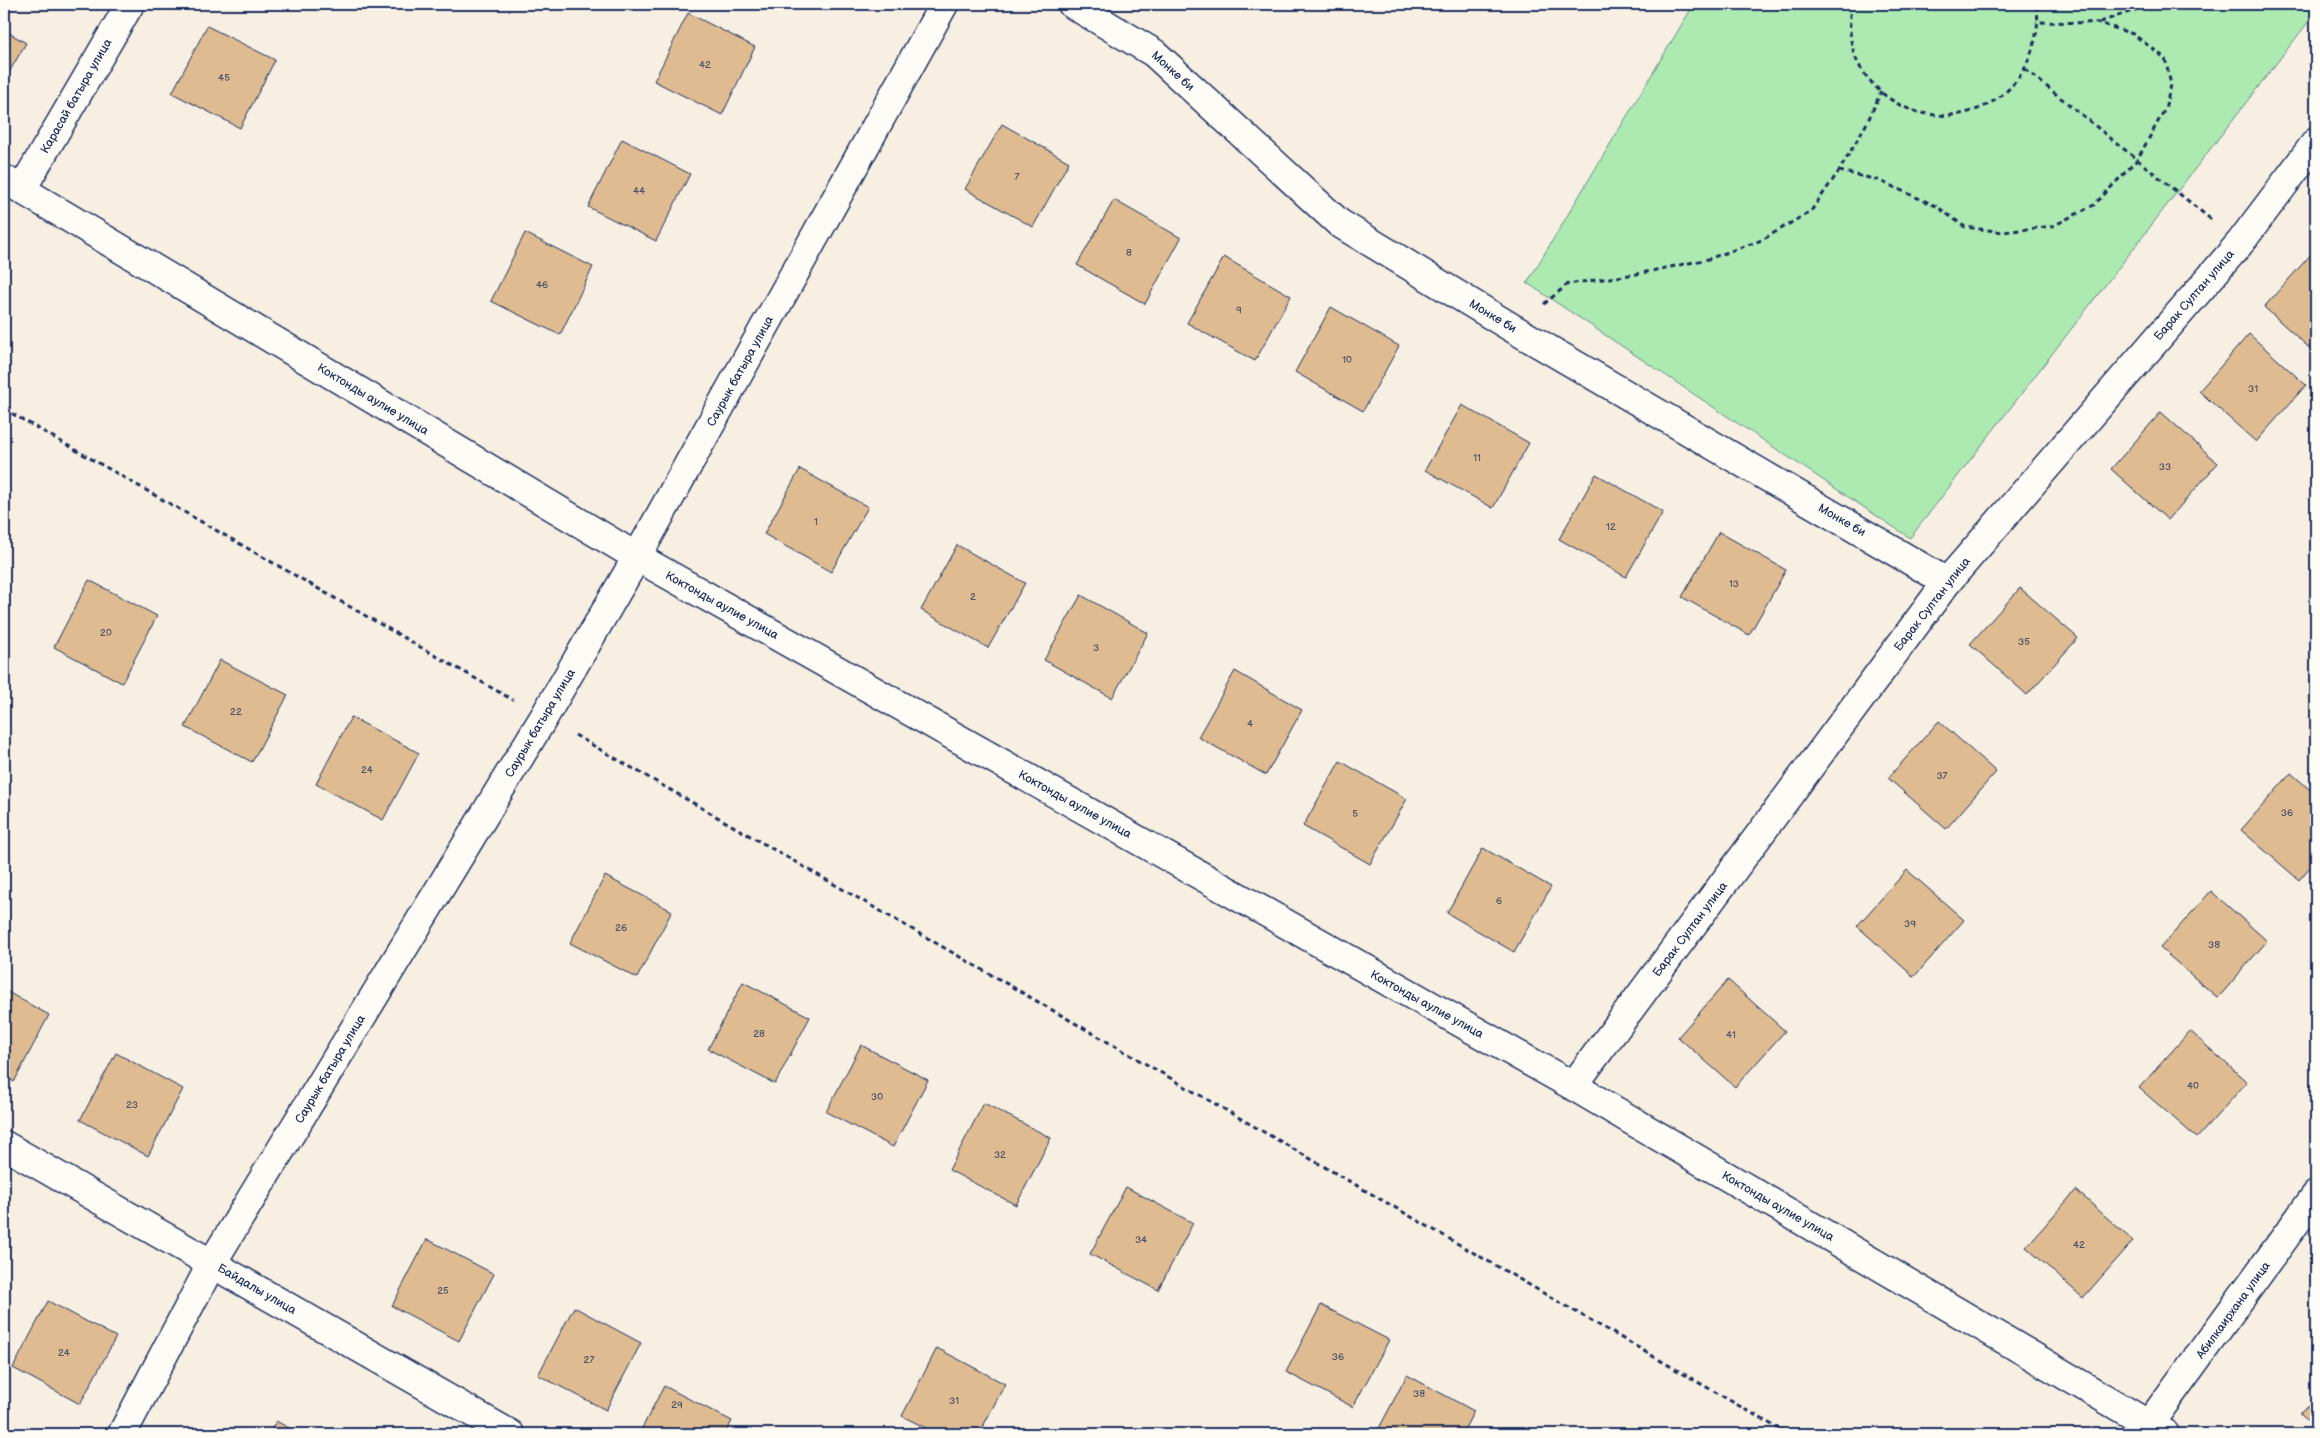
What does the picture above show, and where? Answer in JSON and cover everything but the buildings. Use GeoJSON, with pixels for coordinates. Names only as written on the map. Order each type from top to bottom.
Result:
{"type":"FeatureCollection","features":[{"type":"Feature","properties":{"kind":"street","name":"Карасай батыра улица"},"geometry":{"type":"LineString","coordinates":[[13,184],[130,4]]}},
{"type":"Feature","properties":{"kind":"street","name":"Саурык батыра улица"},"geometry":{"type":"LineString","coordinates":[[122,1434],[212,1263],[544,717],[637,557],[944,4]]}},
{"type":"Feature","properties":{"kind":"street","name":"Монке би"},"geometry":{"type":"LineString","coordinates":[[1072,4],[1154,53],[1339,223],[1514,329],[1947,582]]}},
{"type":"Feature","properties":{"kind":"street","name":"Барак Султан улица"},"geometry":{"type":"LineString","coordinates":[[1574,1086],[1947,582],[2240,243],[2316,142]]}},
{"type":"Feature","properties":{"kind":"street","name":"Коктонды аулие улица"},"geometry":{"type":"LineString","coordinates":[[13,184],[637,557],[1574,1086],[2157,1429]]}},
{"type":"Feature","properties":{"kind":"street","name":"Байдалы улица"},"geometry":{"type":"LineString","coordinates":[[4,1145],[510,1434]]}},
{"type":"Feature","properties":{"kind":"street","name":"Абилкаирхана улица"},"geometry":{"type":"LineString","coordinates":[[2157,1429],[2316,1195]]}},
{"type":"Feature","properties":{"kind":"path"},"geometry":{"type":"LineString","coordinates":[[1851,4],[1849,28],[1856,58],[1871,83],[1894,103],[1922,114],[1951,116],[1980,108],[2006,93],[2024,69],[2036,39],[2036,4]]}},
{"type":"Feature","properties":{"kind":"path"},"geometry":{"type":"LineString","coordinates":[[2099,23],[2135,10],[2144,4]]}},
{"type":"Feature","properties":{"kind":"path"},"geometry":{"type":"LineString","coordinates":[[1839,171],[1887,184],[1936,206],[1965,227],[2003,232],[2053,226],[2094,205],[2137,160],[2165,109],[2171,85],[2165,58],[2134,34],[2099,23],[2036,22]]}},
{"type":"Feature","properties":{"kind":"path"},"geometry":{"type":"LineString","coordinates":[[2024,69],[2240,243]]}},
{"type":"Feature","properties":{"kind":"path"},"geometry":{"type":"LineString","coordinates":[[1514,329],[1568,284],[1637,274],[1708,258],[1762,240],[1811,211],[1839,171],[1881,92]]}},
{"type":"Feature","properties":{"kind":"path"},"geometry":{"type":"LineString","coordinates":[[4,408],[1788,1434]]}},
{"type":"Feature","properties":{"kind":"green space"},"geometry":{"type":"Polygon","coordinates":[[[1694,4],[2316,4],[2316,12],[1910,538],[1527,283],[1694,4]]]}}]}
